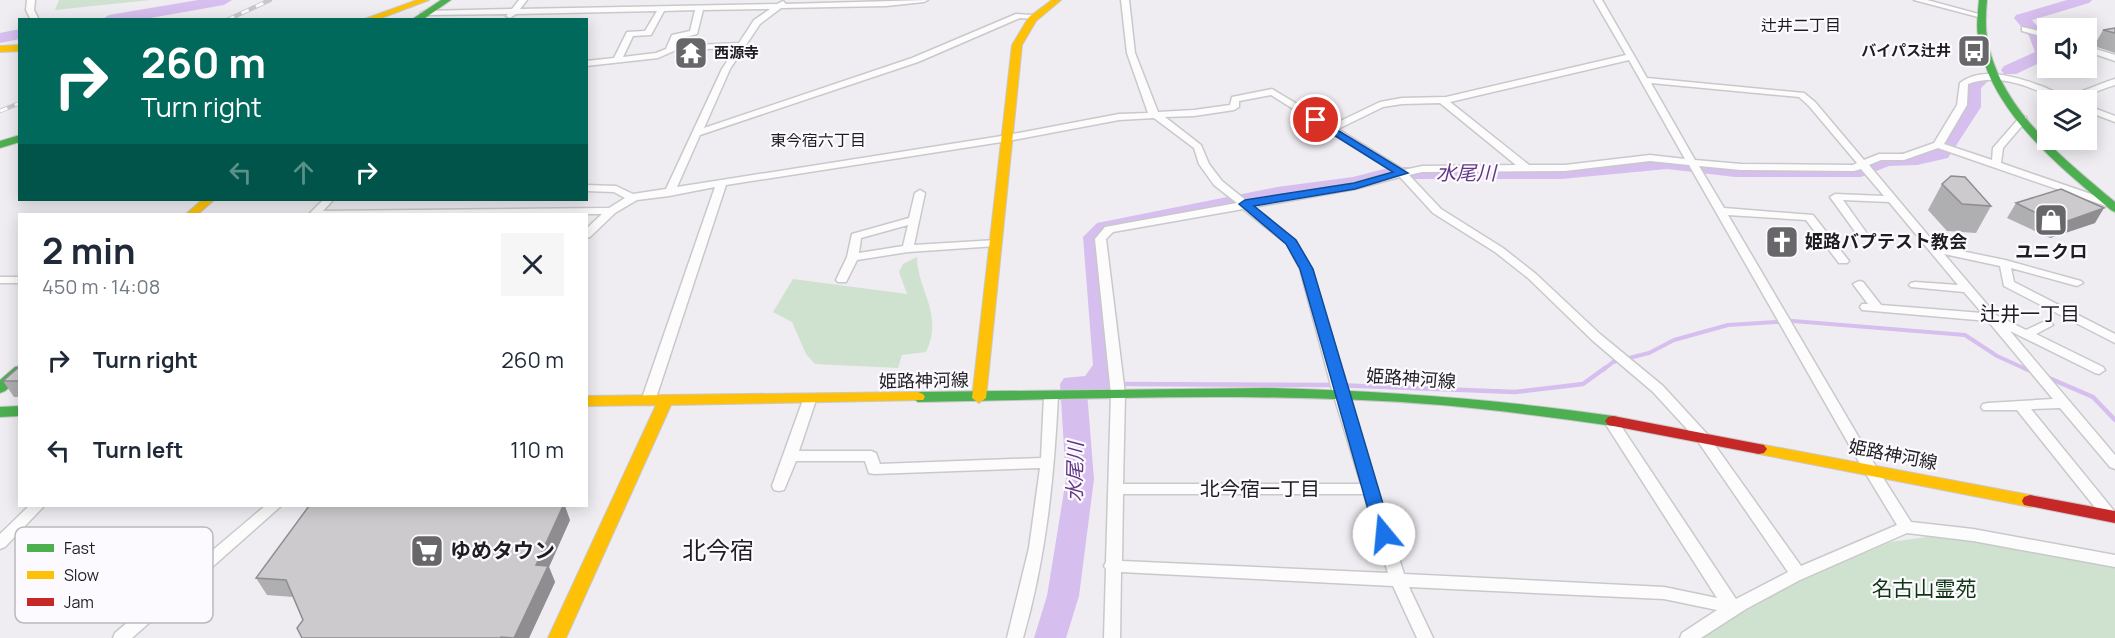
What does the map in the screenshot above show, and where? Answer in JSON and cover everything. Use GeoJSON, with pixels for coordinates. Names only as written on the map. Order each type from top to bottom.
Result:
{"type":"FeatureCollection","features":[{"type":"Feature","properties":{"kind":"main road"},"geometry":{"type":"LineString","coordinates":[[381,18],[420,13],[447,0]]}},
{"type":"Feature","properties":{"kind":"main road"},"geometry":{"type":"LineString","coordinates":[[979,398],[1017,45],[1022,28],[1033,16],[1057,0]]}},
{"type":"Feature","properties":{"kind":"main road"},"geometry":{"type":"LineString","coordinates":[[1983,0],[1983,43],[1995,78],[2023,119],[2051,150],[2113,206]]}},
{"type":"Feature","properties":{"kind":"main road"},"geometry":{"type":"LineString","coordinates":[[381,18],[397,13],[420,13]]}},
{"type":"Feature","properties":{"kind":"main road"},"geometry":{"type":"LineString","coordinates":[[0,48],[18,48]]}},
{"type":"Feature","properties":{"kind":"main road"},"geometry":{"type":"LineString","coordinates":[[0,145],[18,139]]}},
{"type":"Feature","properties":{"kind":"main road"},"geometry":{"type":"LineString","coordinates":[[193,213],[207,201]]}},
{"type":"Feature","properties":{"kind":"main road"},"geometry":{"type":"LineString","coordinates":[[0,388],[18,372]]}},
{"type":"Feature","properties":{"kind":"main road","name":"姫路神河線"},"geometry":{"type":"LineString","coordinates":[[588,401],[1340,393],[1485,403],[1610,420],[2112,517]]}},
{"type":"Feature","properties":{"kind":"main road"},"geometry":{"type":"LineString","coordinates":[[557,638],[665,401]]}},
{"type":"Feature","properties":{"kind":"main road"},"geometry":{"type":"LineString","coordinates":[[0,412],[18,411]]}},
{"type":"Feature","properties":{"kind":"street"},"geometry":{"type":"LineString","coordinates":[[31,0],[30,10],[34,18]]}},
{"type":"Feature","properties":{"kind":"street"},"geometry":{"type":"LineString","coordinates":[[510,16],[523,0]]}},
{"type":"Feature","properties":{"kind":"street"},"geometry":{"type":"LineString","coordinates":[[420,13],[510,16],[666,5],[700,7],[784,2],[886,4],[924,0]]}},
{"type":"Feature","properties":{"kind":"street"},"geometry":{"type":"LineString","coordinates":[[1125,0],[1131,53],[1153,113],[1198,147],[1204,164],[1218,183],[1291,242],[1306,269],[1340,393],[1397,578],[1425,638]]}},
{"type":"Feature","properties":{"kind":"street"},"geometry":{"type":"LineString","coordinates":[[1598,0],[1630,57],[1646,80],[1690,162],[1906,527]]}},
{"type":"Feature","properties":{"kind":"street"},"geometry":{"type":"LineString","coordinates":[[1918,0],[1982,16]]}},
{"type":"Feature","properties":{"kind":"street"},"geometry":{"type":"LineString","coordinates":[[669,193],[726,69],[757,22],[784,2]]}},
{"type":"Feature","properties":{"kind":"street"},"geometry":{"type":"LineString","coordinates":[[616,60],[630,34],[648,33],[666,5]]}},
{"type":"Feature","properties":{"kind":"street"},"geometry":{"type":"LineString","coordinates":[[669,51],[675,37],[694,32],[700,7]]}},
{"type":"Feature","properties":{"kind":"street"},"geometry":{"type":"LineString","coordinates":[[697,132],[915,60],[1019,16],[1033,16]]}},
{"type":"Feature","properties":{"kind":"street"},"geometry":{"type":"LineString","coordinates":[[2025,29],[2037,32]]}},
{"type":"Feature","properties":{"kind":"street"},"geometry":{"type":"LineString","coordinates":[[588,64],[658,55],[669,51],[741,45]]}},
{"type":"Feature","properties":{"kind":"street"},"geometry":{"type":"LineString","coordinates":[[2097,52],[2115,58]]}},
{"type":"Feature","properties":{"kind":"street"},"geometry":{"type":"LineString","coordinates":[[1330,129],[1380,105],[1402,101],[1442,100],[1630,57]]}},
{"type":"Feature","properties":{"kind":"street"},"geometry":{"type":"LineString","coordinates":[[1938,146],[1962,105],[1964,83],[1979,77],[2011,79],[2039,90]]}},
{"type":"Feature","properties":{"kind":"street"},"geometry":{"type":"LineString","coordinates":[[1646,80],[1801,95],[1812,104],[2115,465]]}},
{"type":"Feature","properties":{"kind":"street"},"geometry":{"type":"LineString","coordinates":[[2093,90],[2115,82]]}},
{"type":"Feature","properties":{"kind":"street"},"geometry":{"type":"LineString","coordinates":[[588,233],[611,211],[632,198],[1153,113],[1194,113],[1234,106],[1235,99],[1272,92],[1402,173],[1437,211],[1499,250],[1532,276],[1596,337],[1658,389],[1702,437],[1797,573]]}},
{"type":"Feature","properties":{"kind":"street"},"geometry":{"type":"LineString","coordinates":[[1442,100],[1527,169]]}},
{"type":"Feature","properties":{"kind":"street"},"geometry":{"type":"LineString","coordinates":[[2097,112],[2115,118]]}},
{"type":"Feature","properties":{"kind":"street"},"geometry":{"type":"LineString","coordinates":[[1996,164],[1998,148],[2023,119]]}},
{"type":"Feature","properties":{"kind":"street"},"geometry":{"type":"LineString","coordinates":[[1112,638],[1112,566],[1118,489],[1113,394],[1100,239],[1109,229],[1241,201],[1355,186],[1422,169],[1565,168],[1650,158],[1784,168],[1854,168],[1879,157],[1904,157],[1938,146],[2113,206]]}},
{"type":"Feature","properties":{"kind":"street"},"geometry":{"type":"LineString","coordinates":[[648,401],[722,183]]}},
{"type":"Feature","properties":{"kind":"street"},"geometry":{"type":"LineString","coordinates":[[588,188],[616,189],[632,198]]}},
{"type":"Feature","properties":{"kind":"street"},"geometry":{"type":"LineString","coordinates":[[909,249],[920,193]]}},
{"type":"Feature","properties":{"kind":"street"},"geometry":{"type":"LineString","coordinates":[[1863,236],[1835,197],[1891,199]]}},
{"type":"Feature","properties":{"kind":"street"},"geometry":{"type":"LineString","coordinates":[[315,213],[327,201]]}},
{"type":"Feature","properties":{"kind":"street"},"geometry":{"type":"LineString","coordinates":[[435,212],[445,201]]}},
{"type":"Feature","properties":{"kind":"street"},"geometry":{"type":"LineString","coordinates":[[374,213],[611,211]]}},
{"type":"Feature","properties":{"kind":"street"},"geometry":{"type":"LineString","coordinates":[[1719,211],[1809,217],[1843,261]]}},
{"type":"Feature","properties":{"kind":"street"},"geometry":{"type":"LineString","coordinates":[[842,280],[853,257],[856,236],[915,220]]}},
{"type":"Feature","properties":{"kind":"street"},"geometry":{"type":"LineString","coordinates":[[853,257],[909,249],[996,243]]}},
{"type":"Feature","properties":{"kind":"street"},"geometry":{"type":"LineString","coordinates":[[1934,248],[2005,263],[2077,283]]}},
{"type":"Feature","properties":{"kind":"street"},"geometry":{"type":"LineString","coordinates":[[2005,263],[2008,284],[2115,339]]}},
{"type":"Feature","properties":{"kind":"street"},"geometry":{"type":"LineString","coordinates":[[0,280],[18,280]]}},
{"type":"Feature","properties":{"kind":"street"},"geometry":{"type":"LineString","coordinates":[[1859,284],[1872,308],[1993,318],[2099,370]]}},
{"type":"Feature","properties":{"kind":"street"},"geometry":{"type":"LineString","coordinates":[[1915,285],[1968,289]]}},
{"type":"Feature","properties":{"kind":"street"},"geometry":{"type":"LineString","coordinates":[[2027,334],[2047,325]]}},
{"type":"Feature","properties":{"kind":"street"},"geometry":{"type":"LineString","coordinates":[[1016,638],[1027,601],[1041,532],[1054,396]]}},
{"type":"Feature","properties":{"kind":"street"},"geometry":{"type":"LineString","coordinates":[[779,486],[809,400]]}},
{"type":"Feature","properties":{"kind":"street"},"geometry":{"type":"LineString","coordinates":[[1988,407],[2063,403]]}},
{"type":"Feature","properties":{"kind":"street"},"geometry":{"type":"LineString","coordinates":[[2020,405],[2112,517]]}},
{"type":"Feature","properties":{"kind":"street"},"geometry":{"type":"LineString","coordinates":[[1610,420],[1732,607]]}},
{"type":"Feature","properties":{"kind":"street"},"geometry":{"type":"LineString","coordinates":[[791,456],[871,456],[874,469],[1048,463]]}},
{"type":"Feature","properties":{"kind":"street"},"geometry":{"type":"LineString","coordinates":[[1118,489],[1370,489]]}},
{"type":"Feature","properties":{"kind":"street"},"geometry":{"type":"LineString","coordinates":[[16,527],[37,507]]}},
{"type":"Feature","properties":{"kind":"street"},"geometry":{"type":"LineString","coordinates":[[213,559],[273,507]]}},
{"type":"Feature","properties":{"kind":"street"},"geometry":{"type":"LineString","coordinates":[[1688,638],[1732,607],[1797,573],[1906,527],[1973,535],[2115,561]]}},
{"type":"Feature","properties":{"kind":"street"},"geometry":{"type":"LineString","coordinates":[[0,543],[15,528]]}},
{"type":"Feature","properties":{"kind":"street"},"geometry":{"type":"LineString","coordinates":[[1112,566],[1397,578],[1664,593],[1732,607]]}},
{"type":"Feature","properties":{"kind":"street"},"geometry":{"type":"LineString","coordinates":[[122,638],[139,623]]}},
{"type":"Feature","properties":{"kind":"green space"},"geometry":{"type":"Polygon","coordinates":[[[59,0],[150,0],[55,10],[59,0]]]}},
{"type":"Feature","properties":{"kind":"green space"},"geometry":{"type":"Polygon","coordinates":[[[917,257],[918,270],[931,314],[931,338],[926,352],[902,355],[898,368],[815,364],[806,354],[792,322],[773,312],[793,279],[907,294],[899,272],[903,264],[917,257]]]}},
{"type":"Feature","properties":{"kind":"green space","name":"名古山霊苑"},"geometry":{"type":"Polygon","coordinates":[[[1927,537],[1967,540],[2115,566],[2115,638],[1698,638],[1807,576],[1891,542],[1927,537]]]}},
{"type":"Feature","properties":{"kind":"building"},"geometry":{"type":"Polygon","coordinates":[[[2115,28],[2115,33],[2103,30],[2115,28]]]}},
{"type":"Feature","properties":{"kind":"building"},"geometry":{"type":"Polygon","coordinates":[[[1951,176],[1965,177],[1991,206],[1962,204],[1942,184],[1951,176]]]}},
{"type":"Feature","properties":{"kind":"building"},"geometry":{"type":"Polygon","coordinates":[[[2061,189],[2104,208],[2059,224],[2016,203],[2061,189]]]}},
{"type":"Feature","properties":{"kind":"building"},"geometry":{"type":"Polygon","coordinates":[[[18,368],[18,381],[3,381],[18,368]]]}},
{"type":"Feature","properties":{"kind":"building","name":"ゆめタウン"},"geometry":{"type":"Polygon","coordinates":[[[308,507],[563,507],[536,565],[548,566],[514,638],[302,638],[297,628],[303,620],[286,580],[256,578],[308,507]]]}},
{"type":"Feature","properties":{"kind":"waterway"},"geometry":{"type":"LineString","coordinates":[[120,18],[224,0]]}},
{"type":"Feature","properties":{"kind":"waterway","name":"水尾川"},"geometry":{"type":"LineString","coordinates":[[2010,70],[2044,54],[2037,35],[2022,18],[2084,0]]}},
{"type":"Feature","properties":{"kind":"waterway"},"geometry":{"type":"LineString","coordinates":[[0,38],[18,34]]}},
{"type":"Feature","properties":{"kind":"waterway","name":"水尾川"},"geometry":{"type":"LineString","coordinates":[[1050,638],[1063,596],[1080,479],[1073,384],[1099,384],[1098,373],[1106,369],[1094,237],[1105,228],[1277,193],[1353,183],[1392,173],[1561,173],[1667,163],[1735,171],[1861,171],[1886,160],[1917,159],[1941,154],[1972,107],[1972,86],[1979,81]]}},
{"type":"Feature","properties":{"kind":"waterway"},"geometry":{"type":"LineString","coordinates":[[1603,370],[1613,362],[1649,353],[1674,340],[1728,325],[1793,321],[1965,335],[1997,356],[2028,370]]}},
{"type":"Feature","properties":{"kind":"waterway"},"geometry":{"type":"LineString","coordinates":[[1121,384],[1334,385],[1515,392],[1583,384],[1605,368]]}},
{"type":"Feature","properties":{"kind":"waterway"},"geometry":{"type":"LineString","coordinates":[[2024,368],[2033,372]]}},
{"type":"Feature","properties":{"kind":"waterway"},"geometry":{"type":"LineString","coordinates":[[2049,378],[2093,397],[2115,420]]}},
{"type":"Feature","properties":{"kind":"waterway"},"geometry":{"type":"LineString","coordinates":[[1099,384],[1114,384]]}},
{"type":"Feature","properties":{"kind":"railway"},"geometry":{"type":"LineString","coordinates":[[231,18],[270,0]]}},
{"type":"Feature","properties":{"kind":"railway"},"geometry":{"type":"LineString","coordinates":[[0,111],[18,104]]}},
{"type":"Feature","properties":{"kind":"traffic: fast"},"geometry":{"type":"LineString","coordinates":[[418,18],[447,0]]}},
{"type":"Feature","properties":{"kind":"traffic: fast"},"geometry":{"type":"LineString","coordinates":[[1983,0],[1981,26],[1983,41],[1991,67],[2003,91],[2035,135],[2054,155],[2115,208]]}},
{"type":"Feature","properties":{"kind":"traffic: fast"},"geometry":{"type":"LineString","coordinates":[[0,145],[18,139]]}},
{"type":"Feature","properties":{"kind":"traffic: fast"},"geometry":{"type":"LineString","coordinates":[[0,388],[18,372]]}},
{"type":"Feature","properties":{"kind":"traffic: fast"},"geometry":{"type":"LineString","coordinates":[[918,397],[1179,393],[1354,395],[1527,408],[1613,421]]}},
{"type":"Feature","properties":{"kind":"traffic: fast"},"geometry":{"type":"LineString","coordinates":[[0,412],[18,411]]}},
{"type":"Feature","properties":{"kind":"traffic: slow"},"geometry":{"type":"LineString","coordinates":[[372,18],[425,0]]}},
{"type":"Feature","properties":{"kind":"traffic: slow"},"geometry":{"type":"LineString","coordinates":[[979,398],[1017,45],[1032,19],[1057,0]]}},
{"type":"Feature","properties":{"kind":"traffic: slow"},"geometry":{"type":"LineString","coordinates":[[0,49],[18,48]]}},
{"type":"Feature","properties":{"kind":"traffic: slow"},"geometry":{"type":"LineString","coordinates":[[193,213],[207,201]]}},
{"type":"Feature","properties":{"kind":"traffic: slow"},"geometry":{"type":"LineString","coordinates":[[588,401],[918,397]]}},
{"type":"Feature","properties":{"kind":"traffic: slow"},"geometry":{"type":"LineString","coordinates":[[557,638],[665,401]]}},
{"type":"Feature","properties":{"kind":"traffic: slow"},"geometry":{"type":"LineString","coordinates":[[1759,449],[2030,501]]}},
{"type":"Feature","properties":{"kind":"traffic: jam"},"geometry":{"type":"LineString","coordinates":[[1613,421],[1759,449]]}},
{"type":"Feature","properties":{"kind":"traffic: jam"},"geometry":{"type":"LineString","coordinates":[[2030,501],[2115,517]]}},
{"type":"Feature","properties":{"kind":"place","name":"バイパス辻井"},"geometry":{"type":"Point","coordinates":[1974,51]}},
{"type":"Feature","properties":{"kind":"place","name":"西源寺"},"geometry":{"type":"Point","coordinates":[691,53]}},
{"type":"Feature","properties":{"kind":"place","name":"ユニクロ"},"geometry":{"type":"Point","coordinates":[2051,220]}},
{"type":"Feature","properties":{"kind":"place","name":"姫路バプテスト教会"},"geometry":{"type":"Point","coordinates":[1782,242]}},
{"type":"Feature","properties":{"kind":"place","name":"ゆめタウン"},"geometry":{"type":"Point","coordinates":[427,551]}},
{"type":"Feature","properties":{"kind":"district","name":"辻井二丁目"},"geometry":{"type":"Point","coordinates":[1801,25]}},
{"type":"Feature","properties":{"kind":"district","name":"東今宿六丁目"},"geometry":{"type":"Point","coordinates":[818,140]}},
{"type":"Feature","properties":{"kind":"district","name":"辻井一丁目"},"geometry":{"type":"Point","coordinates":[2030,314]}},
{"type":"Feature","properties":{"kind":"district","name":"北今宿一丁目"},"geometry":{"type":"Point","coordinates":[1260,489]}},
{"type":"Feature","properties":{"kind":"district","name":"北今宿"},"geometry":{"type":"Point","coordinates":[718,551]}},
{"type":"Feature","properties":{"kind":"route"},"geometry":{"type":"LineString","coordinates":[[1316,120],[1402,173],[1355,186],[1245,204],[1291,242],[1306,269],[1340,393],[1384,534]]}}]}
